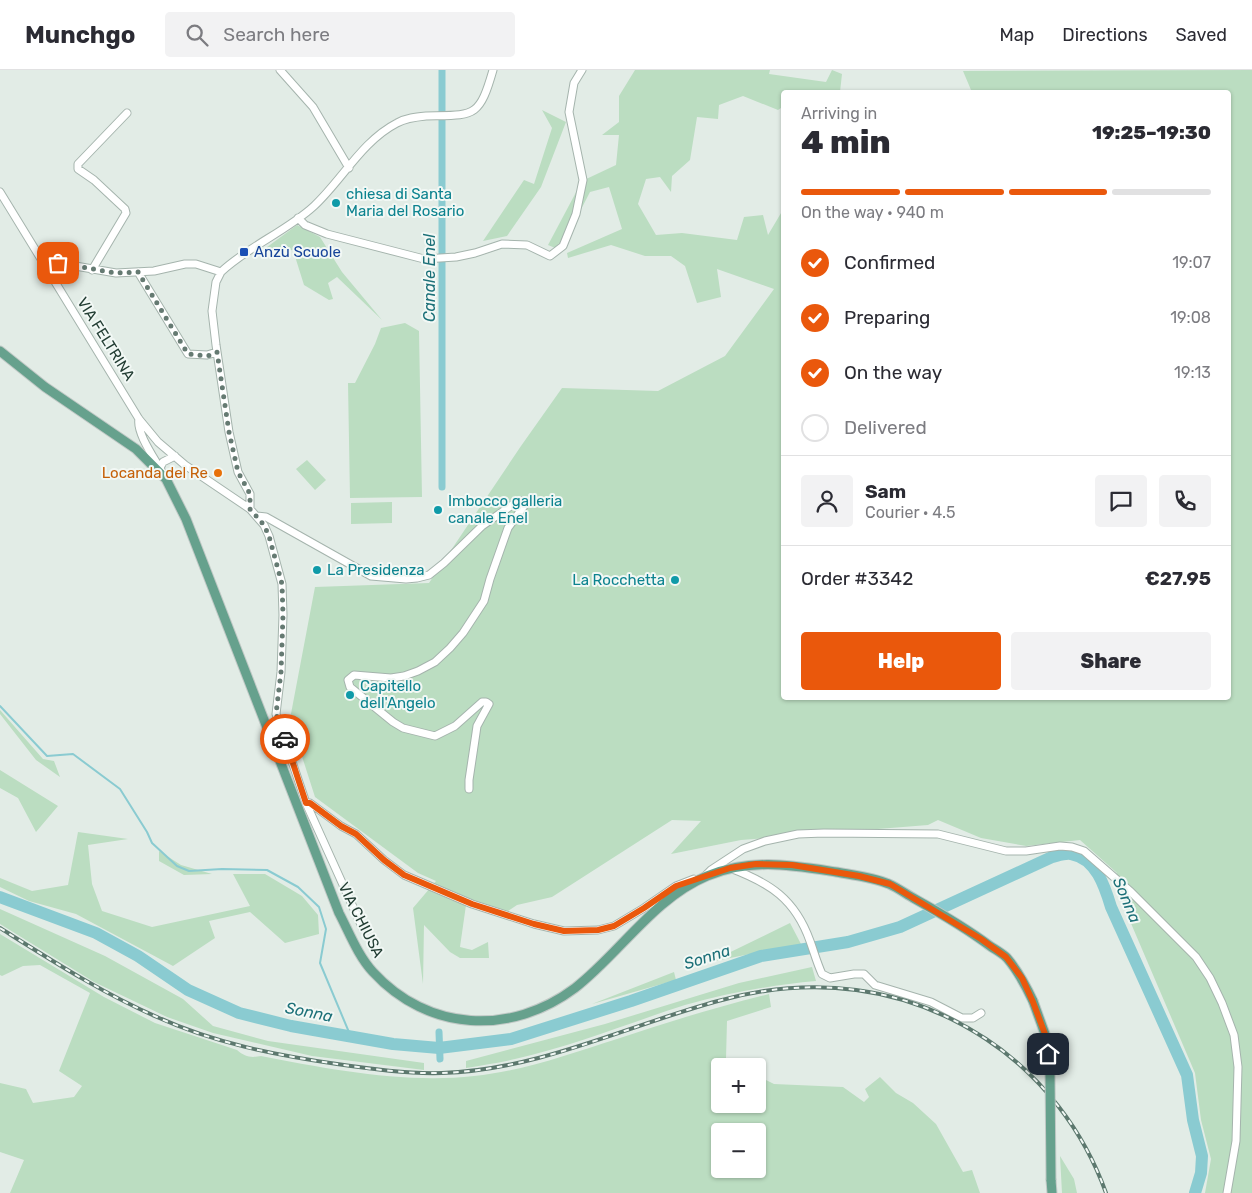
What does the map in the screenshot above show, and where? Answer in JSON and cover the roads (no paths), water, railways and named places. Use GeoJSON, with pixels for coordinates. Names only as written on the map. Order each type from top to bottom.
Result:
{"type":"FeatureCollection","features":[{"type":"Feature","properties":{"kind":"main road","name":"VIA FELTRINA"},"geometry":{"type":"LineString","coordinates":[[0,351],[45,386],[136,449],[166,478],[186,519],[263,716]]}},
{"type":"Feature","properties":{"kind":"main road","name":"VIA CHIUSA"},"geometry":{"type":"LineString","coordinates":[[263,716],[340,913],[372,971],[399,995],[423,1009],[455,1020],[509,1019],[547,1005],[576,987],[660,908],[689,886],[730,868],[756,864],[792,865],[859,876],[890,884],[981,939],[1006,957],[1022,978],[1045,1034],[1050,1073],[1052,1193]]}},
{"type":"Feature","properties":{"kind":"street"},"geometry":{"type":"LineString","coordinates":[[280,70],[313,107],[349,168]]}},
{"type":"Feature","properties":{"kind":"street"},"geometry":{"type":"LineString","coordinates":[[250,509],[250,494],[238,472],[229,432],[212,312],[216,282],[221,272],[314,207],[371,142],[395,124],[411,118],[467,115],[477,108],[485,96],[493,70]]}},
{"type":"Feature","properties":{"kind":"street"},"geometry":{"type":"LineString","coordinates":[[298,218],[305,225],[327,234],[424,258],[456,257],[475,254],[502,244],[528,245],[550,256],[563,246],[576,214],[583,180],[569,112],[574,83],[582,70]]}},
{"type":"Feature","properties":{"kind":"street"},"geometry":{"type":"LineString","coordinates":[[92,270],[126,213],[94,180],[78,168],[78,164],[127,113]]}},
{"type":"Feature","properties":{"kind":"street","name":"VIA FELTRINA"},"geometry":{"type":"LineString","coordinates":[[0,192],[139,419],[138,425],[142,435],[166,478]]}},
{"type":"Feature","properties":{"kind":"street"},"geometry":{"type":"LineString","coordinates":[[41,259],[116,273],[154,271],[185,264],[196,264],[221,272]]}},
{"type":"Feature","properties":{"kind":"street"},"geometry":{"type":"LineString","coordinates":[[138,272],[188,354],[208,356],[217,352]]}},
{"type":"Feature","properties":{"kind":"street"},"geometry":{"type":"LineString","coordinates":[[139,419],[158,442],[185,465],[250,509],[257,516],[269,536],[282,584],[281,672],[276,714],[306,803],[363,929]]}},
{"type":"Feature","properties":{"kind":"street"},"geometry":{"type":"LineString","coordinates":[[160,468],[163,462],[175,456]]}},
{"type":"Feature","properties":{"kind":"street"},"geometry":{"type":"LineString","coordinates":[[257,516],[266,516],[372,576],[406,579],[429,575],[444,564],[482,526],[515,503],[521,501],[524,506],[508,528],[484,601],[463,633],[450,648],[426,666],[404,676],[391,678],[354,675],[348,680],[350,687],[393,722],[403,728],[428,735],[435,736],[444,733],[460,722],[482,702],[489,704],[477,726],[469,789]]}},
{"type":"Feature","properties":{"kind":"street"},"geometry":{"type":"LineString","coordinates":[[306,803],[310,803],[341,826],[356,834],[384,860],[404,875],[472,904],[534,924],[564,931],[598,930],[614,926],[676,886],[694,879],[706,877],[711,870],[743,849],[765,841],[798,834],[938,834],[1006,851],[1026,851],[1060,846],[1084,851],[1131,892],[1196,957],[1210,978],[1222,1003],[1234,1036],[1238,1067],[1236,1141],[1228,1193]]}},
{"type":"Feature","properties":{"kind":"street"},"geometry":{"type":"LineString","coordinates":[[730,868],[753,876],[776,890],[791,906],[803,924],[822,974],[830,978],[864,974],[875,985],[931,1002],[962,1018],[973,1018],[981,1013]]}},
{"type":"Feature","properties":{"kind":"waterway","name":"Canale Enel"},"geometry":{"type":"LineString","coordinates":[[442,70],[442,487]]}},
{"type":"Feature","properties":{"kind":"waterway"},"geometry":{"type":"LineString","coordinates":[[0,706],[47,756],[73,754],[120,789],[152,843],[177,866],[189,871],[222,869],[267,870],[298,887],[319,907],[326,929],[320,963],[351,1037]]}},
{"type":"Feature","properties":{"kind":"waterway","name":"Sonna"},"geometry":{"type":"LineString","coordinates":[[0,897],[96,933],[138,956],[188,990],[239,1013],[291,1026],[393,1044],[439,1048],[511,1039],[631,1001],[761,956],[848,942],[900,927],[1052,857],[1071,854],[1087,861],[1098,874],[1187,1075],[1193,1120],[1202,1156],[1201,1173],[1195,1193]]}},
{"type":"Feature","properties":{"kind":"waterway","name":"Canale Enel"},"geometry":{"type":"LineString","coordinates":[[439,1032],[440,1059]]}},
{"type":"Feature","properties":{"kind":"railway"},"geometry":{"type":"LineString","coordinates":[[0,928],[77,976],[116,997],[157,1017],[200,1034],[245,1047],[291,1057],[402,1072],[442,1073],[478,1070],[513,1064],[582,1045],[684,1011],[753,993],[788,988],[822,987],[890,996],[923,1007],[955,1021],[986,1039],[1025,1070],[1042,1087],[1073,1127],[1086,1148],[1106,1193]]}},
{"type":"Feature","properties":{"kind":"place","name":"chiesa di Santa Maria del Rosario"},"geometry":{"type":"Point","coordinates":[336,203]}},
{"type":"Feature","properties":{"kind":"place","name":"Anzù Scuole"},"geometry":{"type":"Point","coordinates":[244,252]}},
{"type":"Feature","properties":{"kind":"place","name":"Locanda del Re"},"geometry":{"type":"Point","coordinates":[218,473]}},
{"type":"Feature","properties":{"kind":"place","name":"Imbocco galleria canale Enel"},"geometry":{"type":"Point","coordinates":[438,510]}},
{"type":"Feature","properties":{"kind":"place","name":"La Presidenza"},"geometry":{"type":"Point","coordinates":[317,570]}},
{"type":"Feature","properties":{"kind":"place","name":"La Rocchetta"},"geometry":{"type":"Point","coordinates":[675,580]}},
{"type":"Feature","properties":{"kind":"place","name":"Capitello dell'Angelo"},"geometry":{"type":"Point","coordinates":[350,695]}}]}
